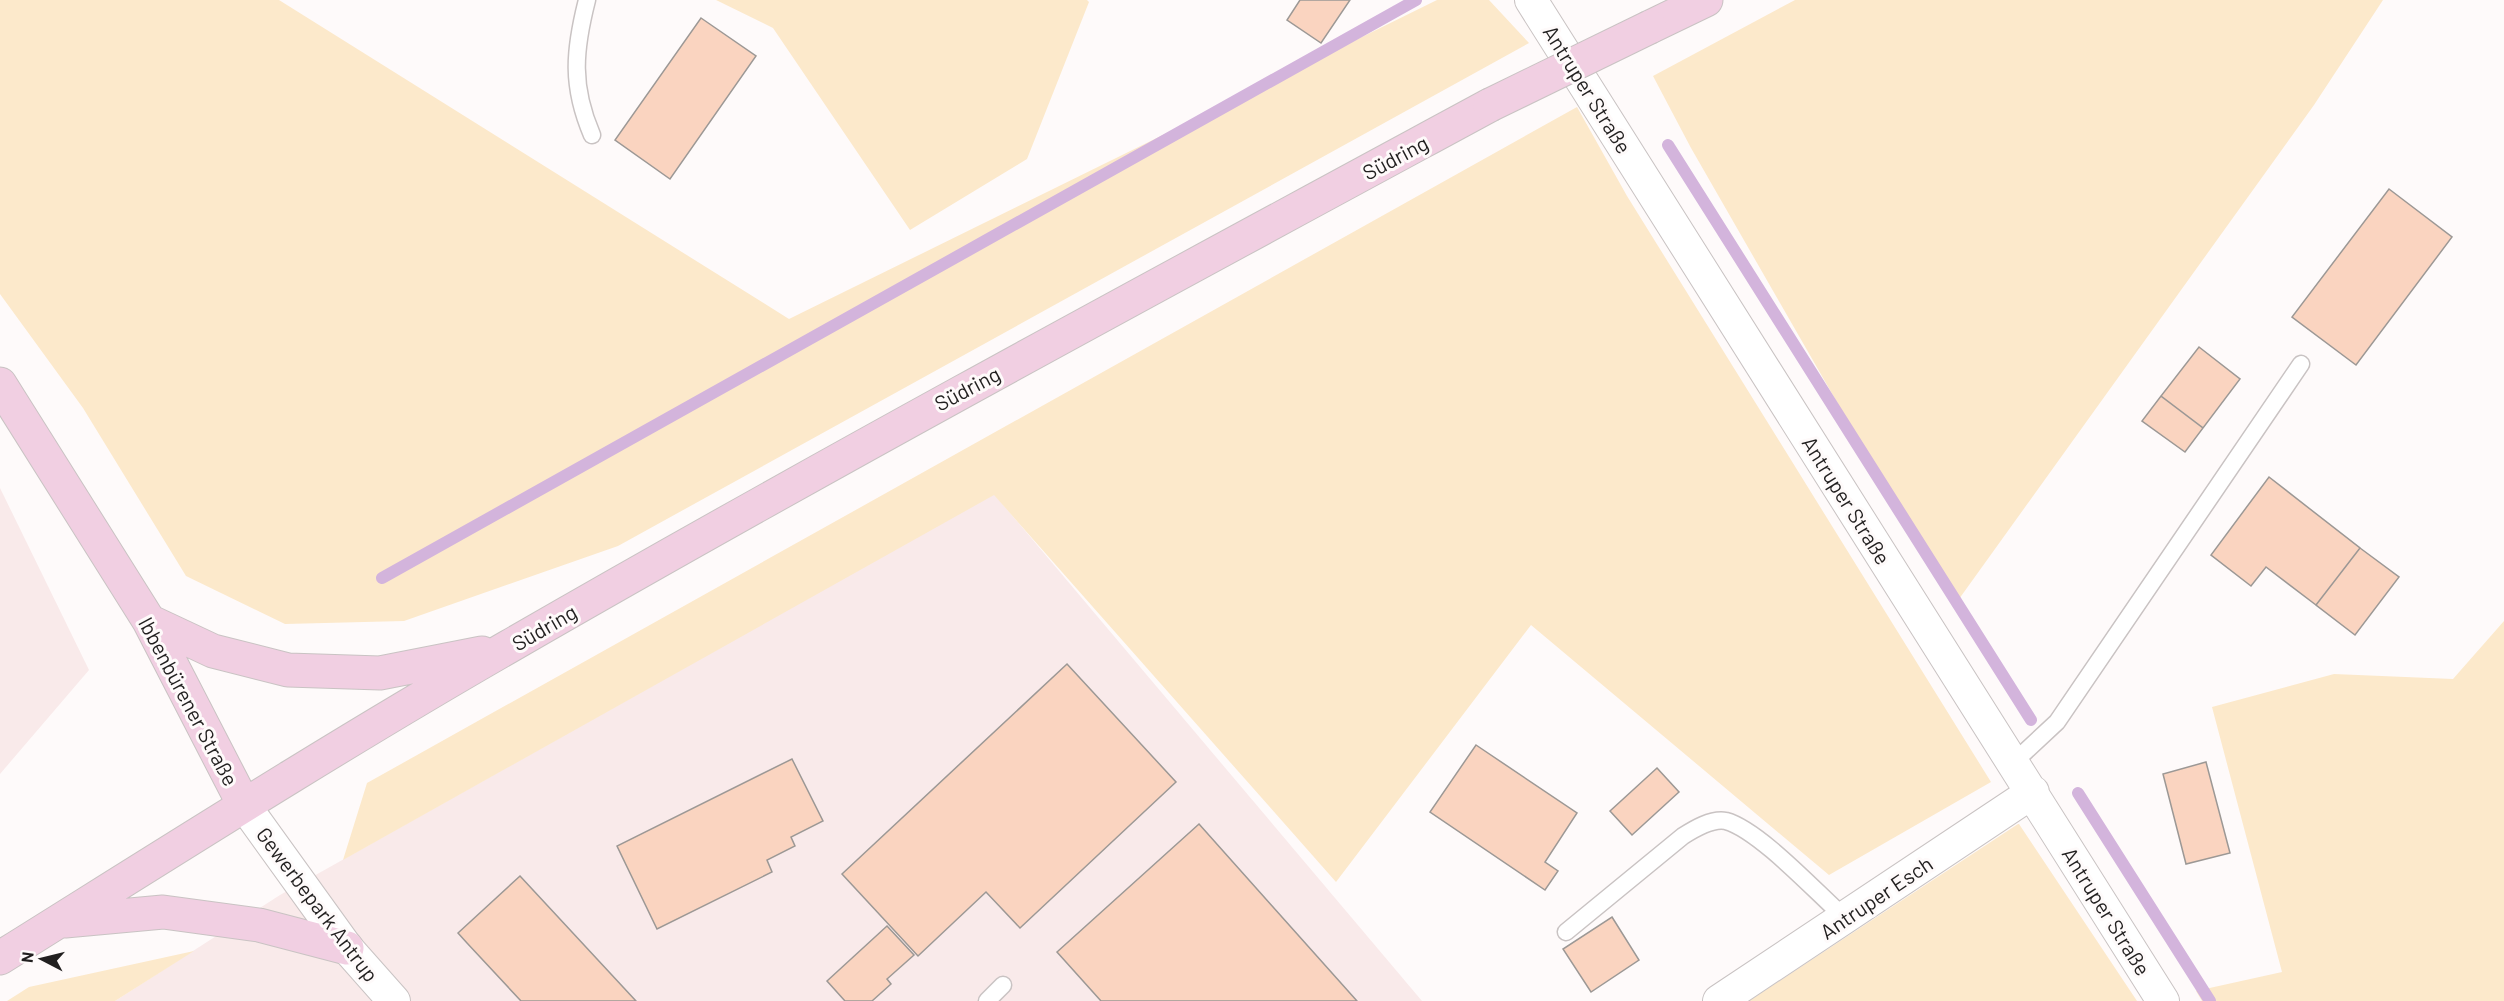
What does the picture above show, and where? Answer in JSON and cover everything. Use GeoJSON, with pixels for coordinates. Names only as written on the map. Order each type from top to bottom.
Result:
{"type":"FeatureCollection","features":[{"type":"Feature","properties":{"kind":"main road","name":"Südring"},"geometry":{"type":"LineString","coordinates":[[244,805],[504,649],[907,421],[1490,105],[1706,0]]}},
{"type":"Feature","properties":{"kind":"main road","name":"Ibbenbürener Straße"},"geometry":{"type":"LineString","coordinates":[[0,384],[148,621],[244,805],[0,958]]}},
{"type":"Feature","properties":{"kind":"main road"},"geometry":{"type":"LineString","coordinates":[[148,621],[213,651],[288,670],[380,673],[504,649]]}},
{"type":"Feature","properties":{"kind":"main road"},"geometry":{"type":"LineString","coordinates":[[57,922],[163,912],[259,925],[347,948]]}},
{"type":"Feature","properties":{"kind":"street","name":"Antruper Straße"},"geometry":{"type":"LineString","coordinates":[[1532,0],[2163,1001]]}},
{"type":"Feature","properties":{"kind":"street","name":"Antruper Esch"},"geometry":{"type":"LineString","coordinates":[[1719,1001],[2033,792]]}},
{"type":"Feature","properties":{"kind":"street","name":"Gewerbepark Antrup"},"geometry":{"type":"LineString","coordinates":[[244,805],[347,948],[394,1001]]}},
{"type":"Feature","properties":{"kind":"lane"},"geometry":{"type":"LineString","coordinates":[[587,0],[582,21],[575,83],[581,111],[591,135]]}},
{"type":"Feature","properties":{"kind":"lane"},"geometry":{"type":"LineString","coordinates":[[2013,763],[2057,722],[2301,364]]}},
{"type":"Feature","properties":{"kind":"lane"},"geometry":{"type":"LineString","coordinates":[[1566,932],[1683,836],[1701,825],[1725,820],[1752,835],[1844,917]]}},
{"type":"Feature","properties":{"kind":"lane"},"geometry":{"type":"LineString","coordinates":[[987,1001],[1003,985]]}},
{"type":"Feature","properties":{"kind":"shaded area"},"geometry":{"type":"Polygon","coordinates":[[[0,0],[279,0],[789,319],[1437,0],[1489,0],[1529,43],[618,546],[404,621],[285,624],[186,576],[83,408],[0,294],[0,0]]]}},
{"type":"Feature","properties":{"kind":"shaded area"},"geometry":{"type":"Polygon","coordinates":[[[716,0],[1087,0],[1089,2],[1027,159],[910,230],[773,28],[716,0]]]}},
{"type":"Feature","properties":{"kind":"shaded area"},"geometry":{"type":"Polygon","coordinates":[[[1795,0],[2383,0],[2314,105],[1954,606],[1691,148],[1653,76],[1795,0]]]}},
{"type":"Feature","properties":{"kind":"shaded area"},"geometry":{"type":"Polygon","coordinates":[[[1577,107],[1627,196],[1991,782],[1829,875],[1531,625],[1336,882],[994,495],[343,860],[367,783],[1577,107]]]}},
{"type":"Feature","properties":{"kind":"shaded area"},"geometry":{"type":"Polygon","coordinates":[[[0,488],[89,670],[0,774],[0,488]]]}},
{"type":"Feature","properties":{"kind":"shaded area"},"geometry":{"type":"Polygon","coordinates":[[[994,494],[1422,1001],[115,1001],[280,895],[994,494]]]}},
{"type":"Feature","properties":{"kind":"shaded area"},"geometry":{"type":"Polygon","coordinates":[[[2504,621],[2504,1001],[2202,1001],[2196,991],[2282,972],[2212,707],[2334,674],[2453,679],[2504,621]]]}},
{"type":"Feature","properties":{"kind":"shaded area"},"geometry":{"type":"Polygon","coordinates":[[[2018,824],[2137,1001],[1749,1001],[2018,824]]]}},
{"type":"Feature","properties":{"kind":"shaded area"},"geometry":{"type":"Polygon","coordinates":[[[194,951],[115,1001],[7,1001],[29,987],[194,951]]]}},
{"type":"Feature","properties":{"kind":"building"},"geometry":{"type":"Polygon","coordinates":[[[1300,0],[1350,0],[1321,43],[1287,20],[1300,0]]]}},
{"type":"Feature","properties":{"kind":"building"},"geometry":{"type":"Polygon","coordinates":[[[701,18],[756,56],[670,179],[615,140],[701,18]]]}},
{"type":"Feature","properties":{"kind":"building"},"geometry":{"type":"Polygon","coordinates":[[[2389,189],[2452,237],[2356,365],[2292,317],[2389,189]]]}},
{"type":"Feature","properties":{"kind":"building"},"geometry":{"type":"Polygon","coordinates":[[[2199,347],[2240,379],[2203,428],[2161,396],[2199,347]]]}},
{"type":"Feature","properties":{"kind":"building"},"geometry":{"type":"Polygon","coordinates":[[[2161,396],[2203,428],[2185,452],[2142,421],[2161,396]]]}},
{"type":"Feature","properties":{"kind":"building"},"geometry":{"type":"Polygon","coordinates":[[[2269,477],[2360,548],[2316,605],[2266,567],[2251,586],[2211,555],[2269,477]]]}},
{"type":"Feature","properties":{"kind":"building"},"geometry":{"type":"Polygon","coordinates":[[[2360,548],[2399,577],[2355,635],[2316,605],[2360,548]]]}},
{"type":"Feature","properties":{"kind":"building"},"geometry":{"type":"Polygon","coordinates":[[[1067,664],[1176,782],[1020,928],[986,892],[918,956],[842,874],[1067,664]]]}},
{"type":"Feature","properties":{"kind":"building"},"geometry":{"type":"Polygon","coordinates":[[[1476,745],[1577,813],[1545,862],[1558,871],[1545,890],[1430,812],[1476,745]]]}},
{"type":"Feature","properties":{"kind":"building"},"geometry":{"type":"Polygon","coordinates":[[[792,759],[823,821],[791,837],[795,846],[767,860],[772,872],[657,929],[617,846],[792,759]]]}},
{"type":"Feature","properties":{"kind":"building"},"geometry":{"type":"Polygon","coordinates":[[[2206,762],[2230,853],[2186,864],[2163,774],[2206,762]]]}},
{"type":"Feature","properties":{"kind":"building"},"geometry":{"type":"Polygon","coordinates":[[[1657,768],[1679,792],[1632,835],[1610,811],[1657,768]]]}},
{"type":"Feature","properties":{"kind":"building"},"geometry":{"type":"Polygon","coordinates":[[[1199,824],[1357,1001],[1101,1001],[1057,952],[1199,824]]]}},
{"type":"Feature","properties":{"kind":"building"},"geometry":{"type":"Polygon","coordinates":[[[520,876],[636,1001],[521,1001],[467,943],[458,933],[520,876]]]}},
{"type":"Feature","properties":{"kind":"building"},"geometry":{"type":"Polygon","coordinates":[[[1612,917],[1639,960],[1591,992],[1563,949],[1612,917]]]}},
{"type":"Feature","properties":{"kind":"building"},"geometry":{"type":"Polygon","coordinates":[[[887,926],[914,955],[887,979],[891,984],[872,1001],[845,1001],[827,981],[887,926]]]}},
{"type":"Feature","properties":{"kind":"waterway"},"geometry":{"type":"LineString","coordinates":[[382,578],[1416,0]]}},
{"type":"Feature","properties":{"kind":"waterway"},"geometry":{"type":"LineString","coordinates":[[1668,145],[2031,720]]}},
{"type":"Feature","properties":{"kind":"waterway"},"geometry":{"type":"LineString","coordinates":[[2078,793],[2210,1001]]}}]}
